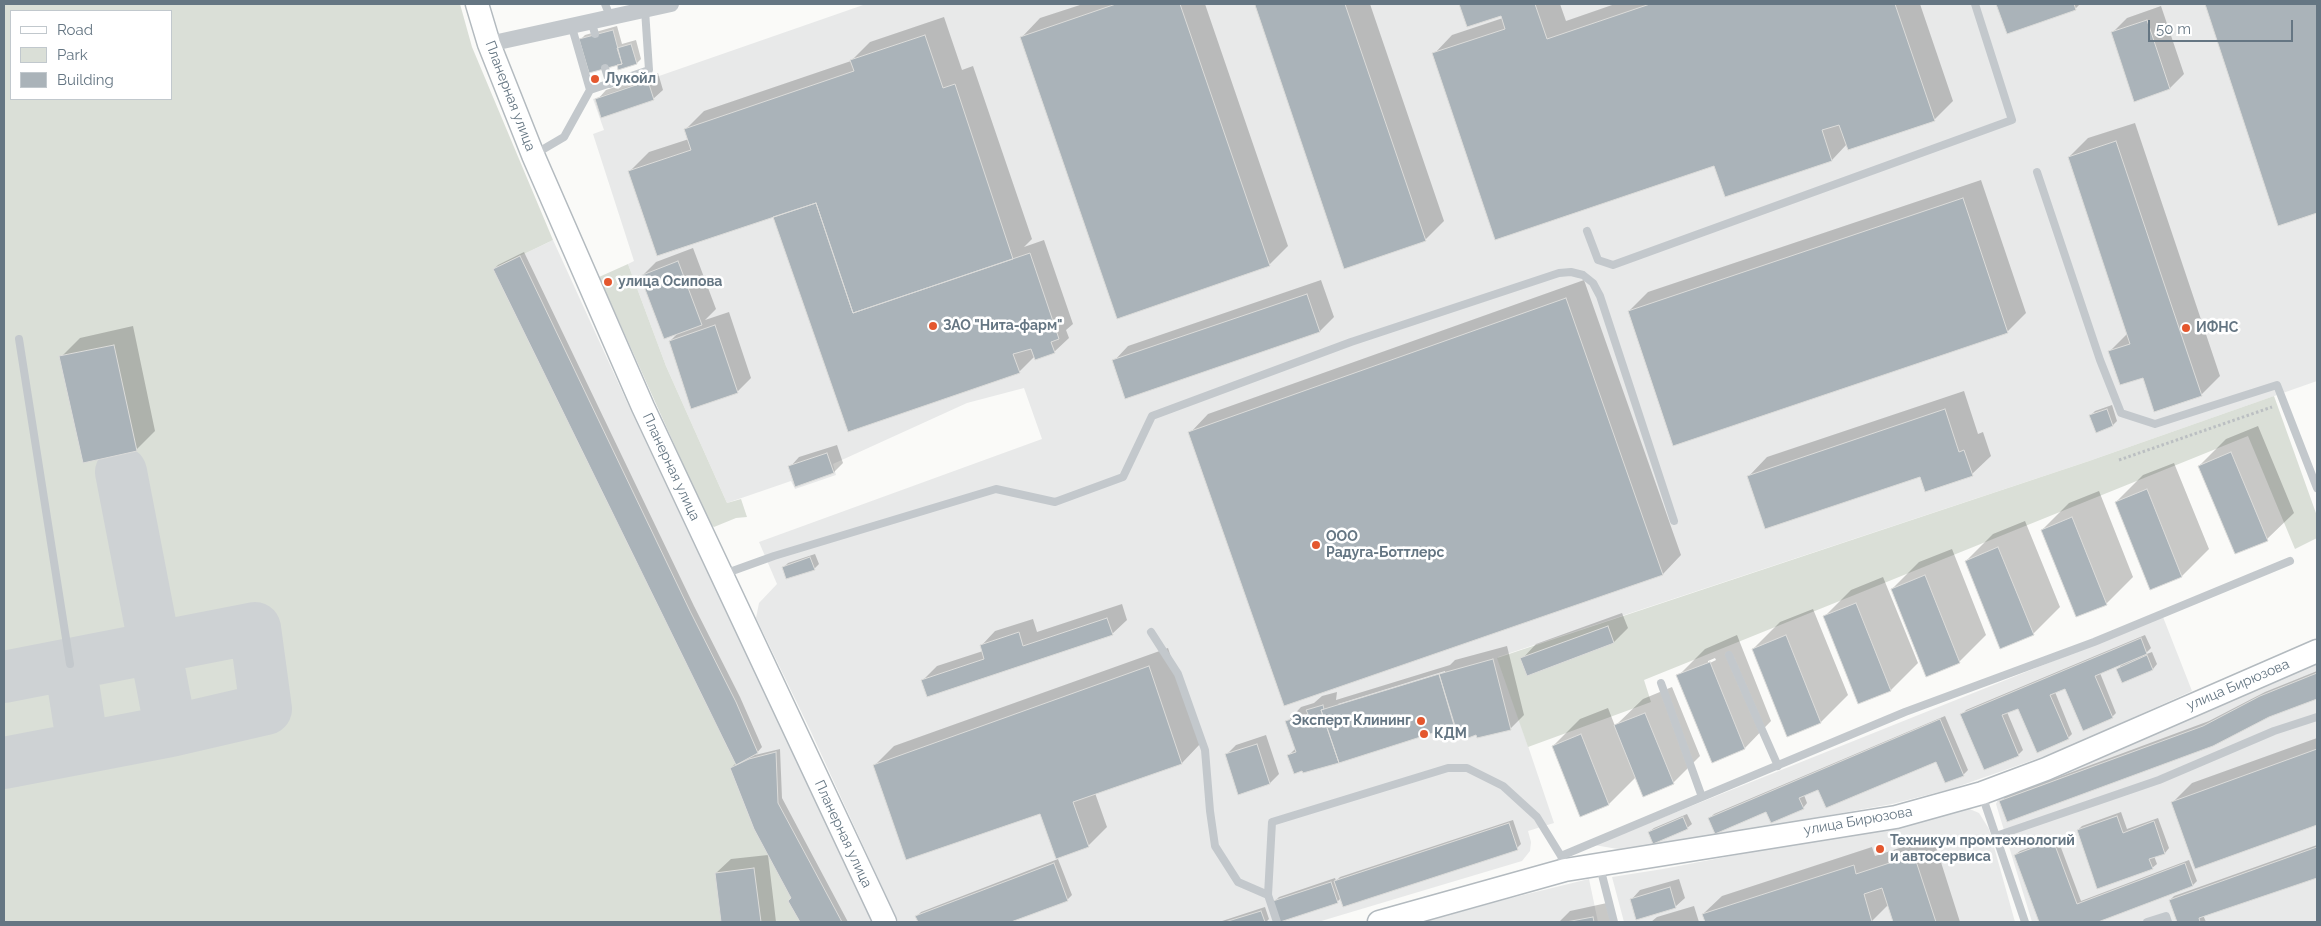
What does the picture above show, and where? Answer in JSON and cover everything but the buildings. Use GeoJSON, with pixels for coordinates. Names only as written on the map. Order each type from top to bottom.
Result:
{"type":"FeatureCollection","features":[{"type":"Feature","properties":{"kind":"main road","name":"Планерная улица"},"geometry":{"type":"LineString","coordinates":[[476,4],[489,44],[533,155],[643,407],[885,922]]}},
{"type":"Feature","properties":{"kind":"main road","name":"улица Бирюзова"},"geometry":{"type":"LineString","coordinates":[[1379,922],[1563,863],[1599,865],[1896,817],[1982,793],[2046,769],[2317,651]]}},
{"type":"Feature","properties":{"kind":"street"},"geometry":{"type":"LineString","coordinates":[[489,44],[571,24],[593,27],[608,10],[645,10],[671,4]]}},
{"type":"Feature","properties":{"kind":"lane"},"geometry":{"type":"LineString","coordinates":[[1588,231],[1598,260],[1613,264],[2012,120],[1974,4]]}},
{"type":"Feature","properties":{"kind":"lane"},"geometry":{"type":"LineString","coordinates":[[533,155],[564,137],[590,90],[649,70],[645,10]]}},
{"type":"Feature","properties":{"kind":"lane"},"geometry":{"type":"LineString","coordinates":[[571,24],[590,90]]}},
{"type":"Feature","properties":{"kind":"lane"},"geometry":{"type":"LineString","coordinates":[[605,68],[610,84]]}},
{"type":"Feature","properties":{"kind":"lane"},"geometry":{"type":"LineString","coordinates":[[2038,172],[2100,360],[2121,413],[2154,424],[2277,386],[2317,488]]}},
{"type":"Feature","properties":{"kind":"lane"},"geometry":{"type":"LineString","coordinates":[[722,575],[774,556],[996,489],[1055,502],[1064,499],[1123,477],[1152,416],[1350,342],[1550,276],[1571,272],[1583,275],[1593,283],[1600,296],[1674,521]]}},
{"type":"Feature","properties":{"kind":"lane"},"geometry":{"type":"LineString","coordinates":[[19,339],[70,664]]}},
{"type":"Feature","properties":{"kind":"lane"},"geometry":{"type":"LineString","coordinates":[[1277,922],[1268,895],[1272,822],[1448,768],[1467,768],[1502,786],[1537,817],[1563,863],[1702,797],[1906,712],[2094,642],[2290,561]]}},
{"type":"Feature","properties":{"kind":"lane"},"geometry":{"type":"LineString","coordinates":[[1151,632],[1178,674],[1205,750],[1215,846],[1238,882],[1268,895]]}},
{"type":"Feature","properties":{"kind":"lane"},"geometry":{"type":"LineString","coordinates":[[1729,655],[1778,766]]}},
{"type":"Feature","properties":{"kind":"lane"},"geometry":{"type":"LineString","coordinates":[[1661,684],[1702,797]]}},
{"type":"Feature","properties":{"kind":"lane"},"geometry":{"type":"LineString","coordinates":[[1996,836],[2158,780],[2274,731],[2317,717]]}},
{"type":"Feature","properties":{"kind":"lane"},"geometry":{"type":"LineString","coordinates":[[1982,793],[2025,922]]}},
{"type":"Feature","properties":{"kind":"lane"},"geometry":{"type":"LineString","coordinates":[[1599,865],[1614,922]]}},
{"type":"Feature","properties":{"kind":"lane"},"geometry":{"type":"LineString","coordinates":[[2147,922],[2166,916],[2168,922]]}},
{"type":"Feature","properties":{"kind":"path"},"geometry":{"type":"LineString","coordinates":[[2119,460],[2284,402]]}},
{"type":"Feature","properties":{"kind":"shaded area"},"geometry":{"type":"Polygon","coordinates":[[[866,4],[2317,4],[2317,381],[2089,461],[1498,657],[1554,823],[1528,831],[1531,842],[1530,851],[1522,861],[1318,922],[898,922],[812,734],[756,618],[759,603],[777,584],[759,542],[1042,439],[1024,388],[967,403],[833,464],[836,475],[795,489],[791,481],[727,503],[666,366],[628,264],[634,261],[593,134],[604,130],[593,99],[866,4]]]}},
{"type":"Feature","properties":{"kind":"shaded area"},"geometry":{"type":"Polygon","coordinates":[[[553,240],[632,413],[873,922],[800,922],[754,829],[730,768],[736,765],[493,269],[553,240]]]}},
{"type":"Feature","properties":{"kind":"shaded area"},"geometry":{"type":"Polygon","coordinates":[[[2163,617],[2192,691],[2059,751],[1951,789],[1892,804],[1624,850],[1594,845],[2163,617]]]}},
{"type":"Feature","properties":{"kind":"shaded area"},"geometry":{"type":"Polygon","coordinates":[[[2317,662],[2317,922],[2032,922],[1996,804],[1999,797],[2317,662]]]}},
{"type":"Feature","properties":{"kind":"shaded area","name":"Техникум промтехнологий и автосервиса"},"geometry":{"type":"Polygon","coordinates":[[[1965,807],[1979,813],[1989,829],[2015,922],[1624,922],[1612,877],[1897,824],[1965,807]]]}},
{"type":"Feature","properties":{"kind":"shaded area"},"geometry":{"type":"Polygon","coordinates":[[[1589,879],[1598,922],[1423,922],[1511,898],[1589,879]]]}},
{"type":"Feature","properties":{"kind":"green space"},"geometry":{"type":"Polygon","coordinates":[[[4,4],[460,4],[472,47],[553,240],[493,269],[736,765],[730,768],[754,829],[791,898],[788,901],[800,922],[4,922],[4,4]]]}},
{"type":"Feature","properties":{"kind":"green space"},"geometry":{"type":"Polygon","coordinates":[[[628,264],[666,366],[727,503],[741,499],[747,517],[736,518],[714,527],[710,524],[599,277],[628,264]]]}},
{"type":"Feature","properties":{"kind":"green space"},"geometry":{"type":"Polygon","coordinates":[[[2274,396],[2317,516],[2317,538],[2295,549],[2248,436],[1644,680],[1651,702],[1528,747],[1497,658],[2089,461],[2274,396]]]}},
{"type":"Feature","properties":{"kind":"taxiway"},"geometry":{"type":"LineString","coordinates":[[121,472],[171,731]]}},
{"type":"Feature","properties":{"kind":"taxiway"},"geometry":{"type":"LineString","coordinates":[[4,677],[255,628],[266,709],[171,731],[4,763]]}},
{"type":"Feature","properties":{"kind":"taxiway"},"geometry":{"type":"LineString","coordinates":[[70,664],[83,747]]}},
{"type":"Feature","properties":{"kind":"place","name":"Лукойл"},"geometry":{"type":"Point","coordinates":[595,79]}},
{"type":"Feature","properties":{"kind":"place","name":"улица Осипова"},"geometry":{"type":"Point","coordinates":[608,282]}},
{"type":"Feature","properties":{"kind":"place","name":"ЗАО \"Нита-фарм\""},"geometry":{"type":"Point","coordinates":[933,326]}},
{"type":"Feature","properties":{"kind":"place","name":"ИФНС"},"geometry":{"type":"Point","coordinates":[2186,328]}},
{"type":"Feature","properties":{"kind":"place","name":"ООО Радуга-Боттлерс"},"geometry":{"type":"Point","coordinates":[1316,545]}},
{"type":"Feature","properties":{"kind":"place","name":"Эксперт Клининг"},"geometry":{"type":"Point","coordinates":[1421,721]}},
{"type":"Feature","properties":{"kind":"place","name":"КДМ"},"geometry":{"type":"Point","coordinates":[1424,734]}},
{"type":"Feature","properties":{"kind":"place","name":"Техникум промтехнологий и автосервиса"},"geometry":{"type":"Point","coordinates":[1880,849]}}]}
